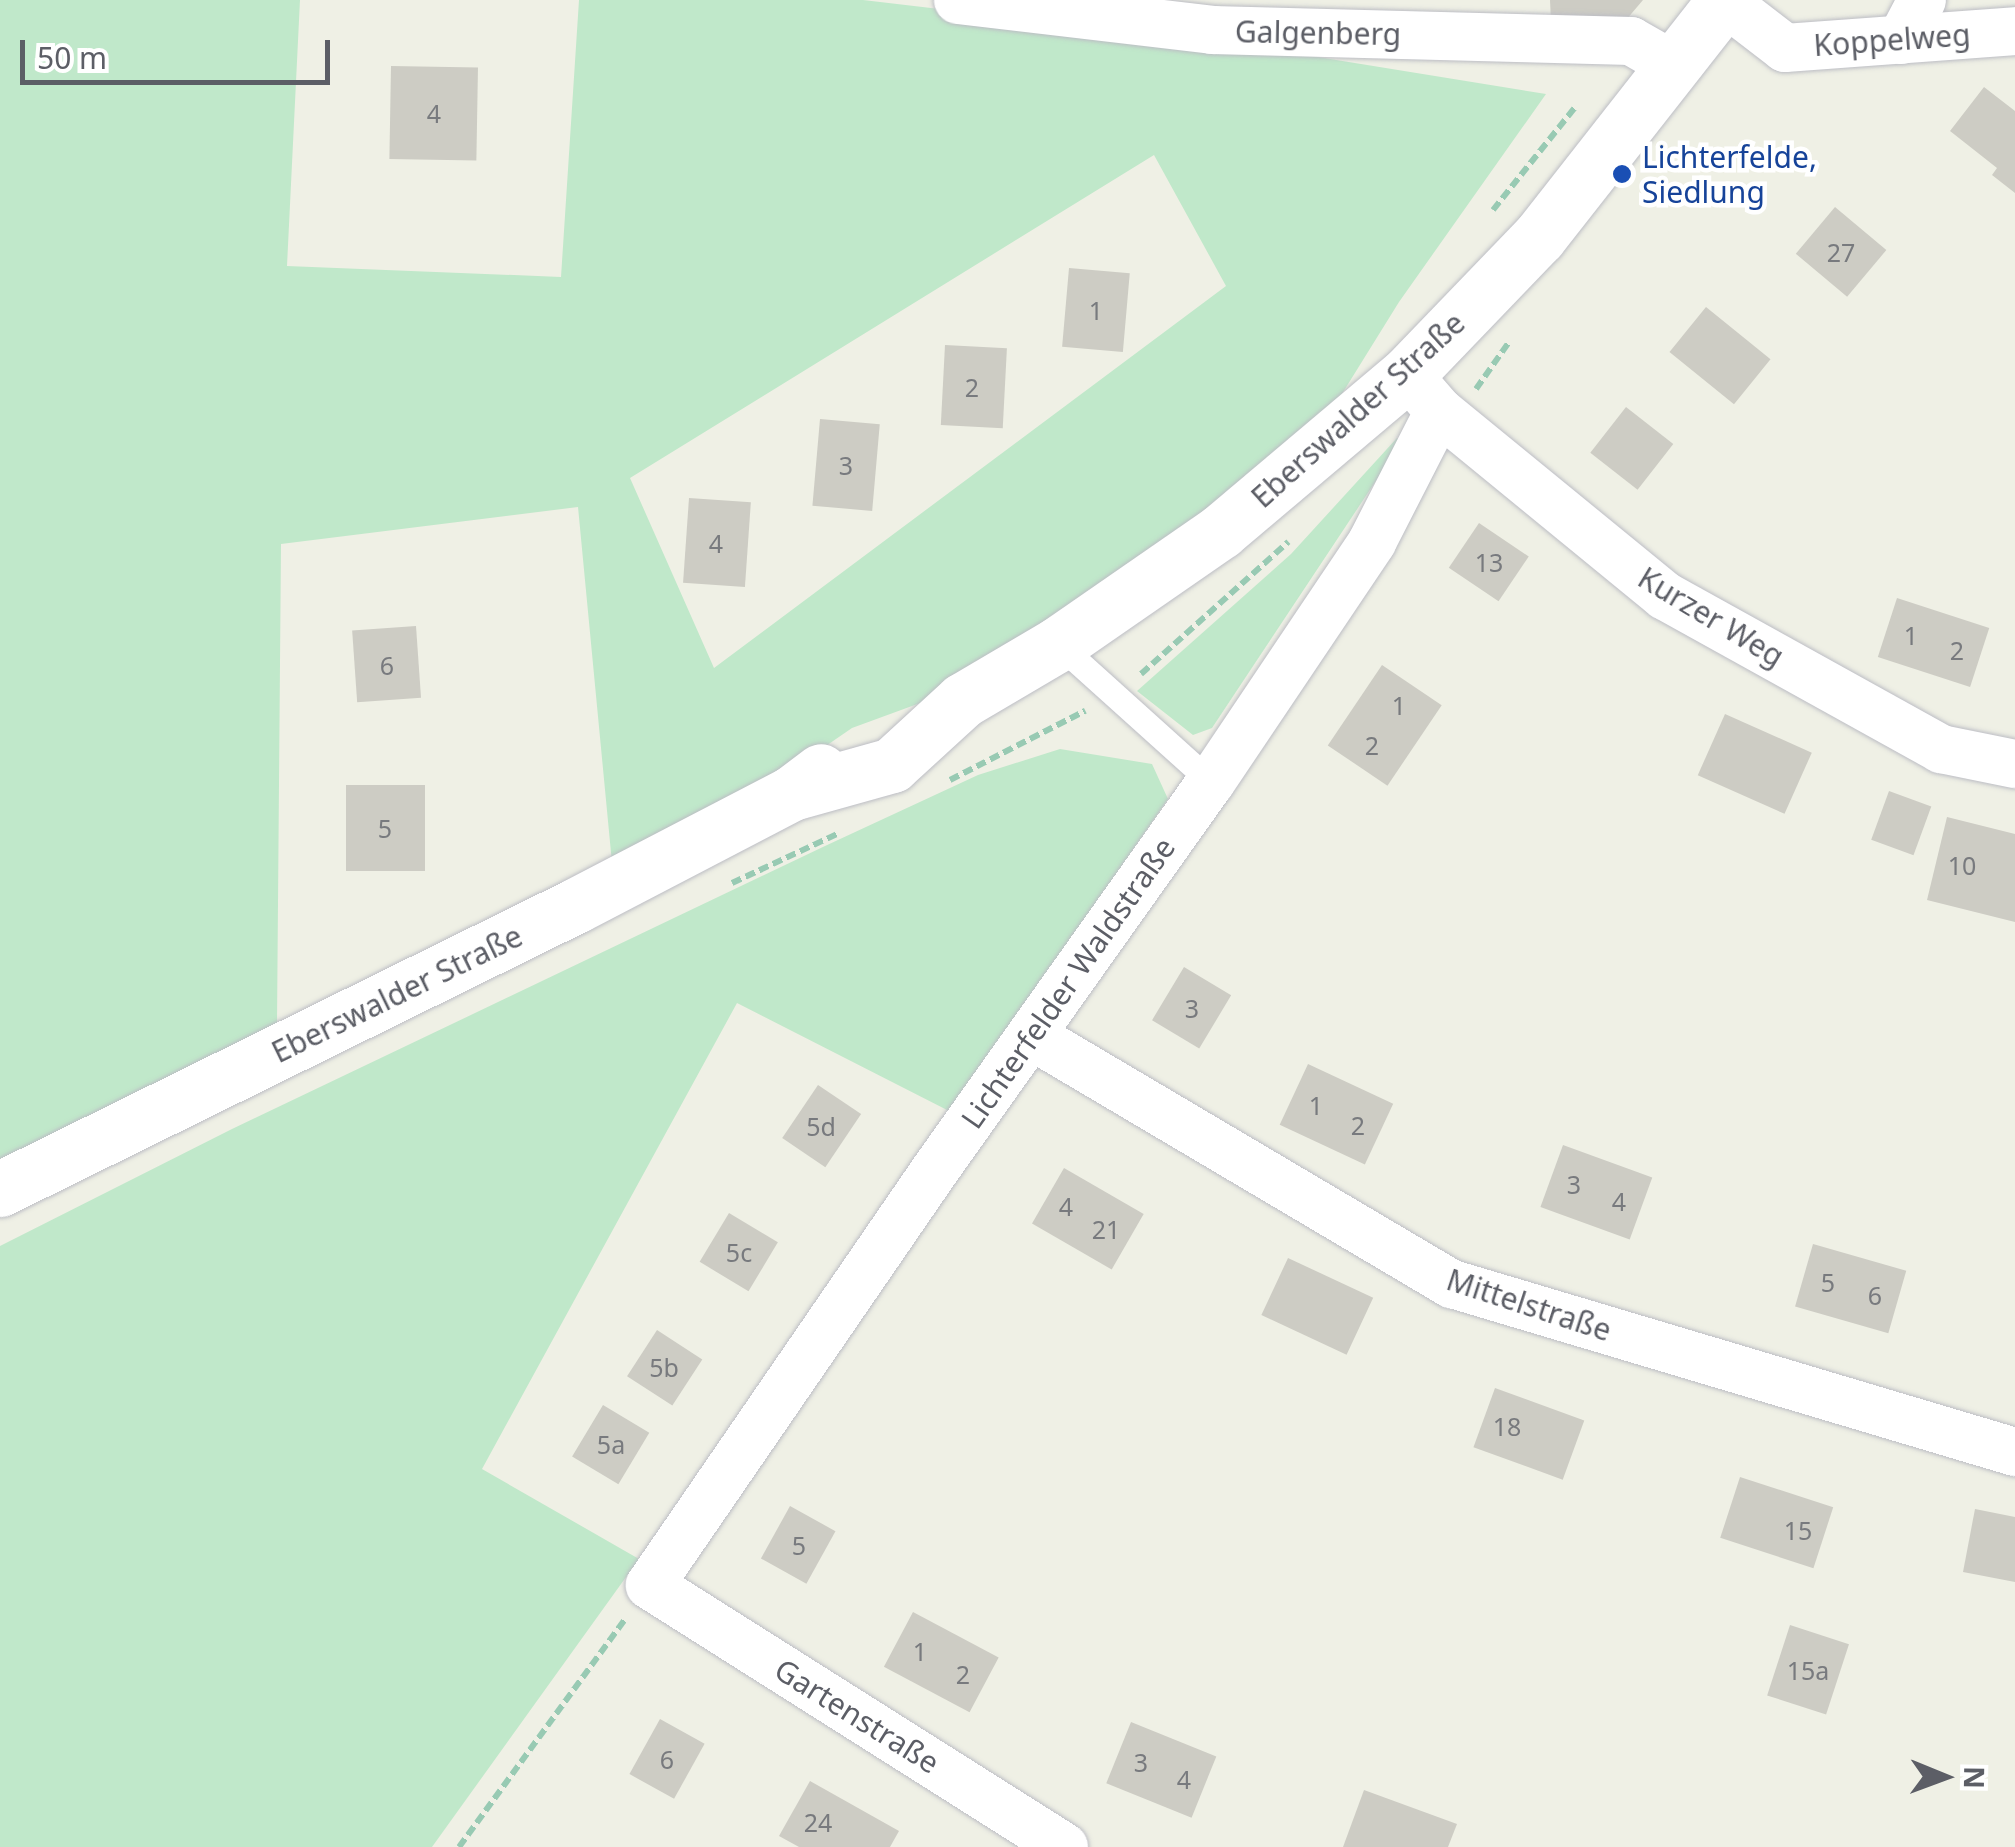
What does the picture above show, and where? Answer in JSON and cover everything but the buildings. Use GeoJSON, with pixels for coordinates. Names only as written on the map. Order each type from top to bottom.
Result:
{"type":"FeatureCollection","features":[{"type":"Feature","properties":{"kind":"main road","name":"Eberswalder Straße"},"geometry":{"type":"LineString","coordinates":[[0,1189],[575,906],[792,793],[872,732],[962,700],[1058,644],[1221,531],[1433,402],[1539,237],[1724,1]]}},
{"type":"Feature","properties":{"kind":"street","name":"Galgenberg"},"geometry":{"type":"LineString","coordinates":[[958,0],[1212,30],[1631,41],[1673,65]]}},
{"type":"Feature","properties":{"kind":"street","name":"Koppelweg"},"geometry":{"type":"LineString","coordinates":[[1724,1],[1785,48],[1912,20],[2015,31]]}},
{"type":"Feature","properties":{"kind":"street","name":"Kurzer Weg"},"geometry":{"type":"LineString","coordinates":[[1433,402],[1664,596],[1941,749],[2015,764]]}},
{"type":"Feature","properties":{"kind":"street","name":"Lichterfelder Waldstraße"},"geometry":{"type":"LineString","coordinates":[[650,1585],[1211,782],[1372,542],[1433,402]]}},
{"type":"Feature","properties":{"kind":"street","name":"Mittelstraße"},"geometry":{"type":"LineString","coordinates":[[1032,1036],[1452,1284],[2015,1452]]}},
{"type":"Feature","properties":{"kind":"street","name":"Gartenstraße"},"geometry":{"type":"LineString","coordinates":[[650,1585],[1064,1847]]}},
{"type":"Feature","properties":{"kind":"lane"},"geometry":{"type":"LineString","coordinates":[[1058,644],[1211,782]]}},
{"type":"Feature","properties":{"kind":"path"},"geometry":{"type":"LineString","coordinates":[[1433,402],[1510,340]]}},
{"type":"Feature","properties":{"kind":"path"},"geometry":{"type":"LineString","coordinates":[[459,1847],[650,1585]]}},
{"type":"Feature","properties":{"kind":"green space"},"geometry":{"type":"Polygon","coordinates":[[[0,0],[300,0],[287,266],[561,277],[579,0],[863,0],[1238,44],[1546,94],[1399,302],[1322,426],[1254,487],[942,695],[852,728],[772,783],[612,863],[578,507],[281,544],[277,1025],[0,1162],[0,0]],[[1154,155],[630,478],[714,668],[1226,286],[1154,155]]]}},
{"type":"Feature","properties":{"kind":"green space"},"geometry":{"type":"Polygon","coordinates":[[[1397,438],[1401,443],[1212,728],[1193,735],[1137,691],[1291,554],[1397,438]]]}},
{"type":"Feature","properties":{"kind":"green space"},"geometry":{"type":"Polygon","coordinates":[[[1060,749],[1152,764],[1168,799],[951,1112],[737,1003],[482,1469],[639,1559],[432,1847],[0,1847],[0,1246],[232,1129],[825,846],[978,775],[1060,749]]]}},
{"type":"Feature","properties":{"kind":"place","name":"Lichterfelde, Siedlung"},"geometry":{"type":"Point","coordinates":[1622,174]}}]}
